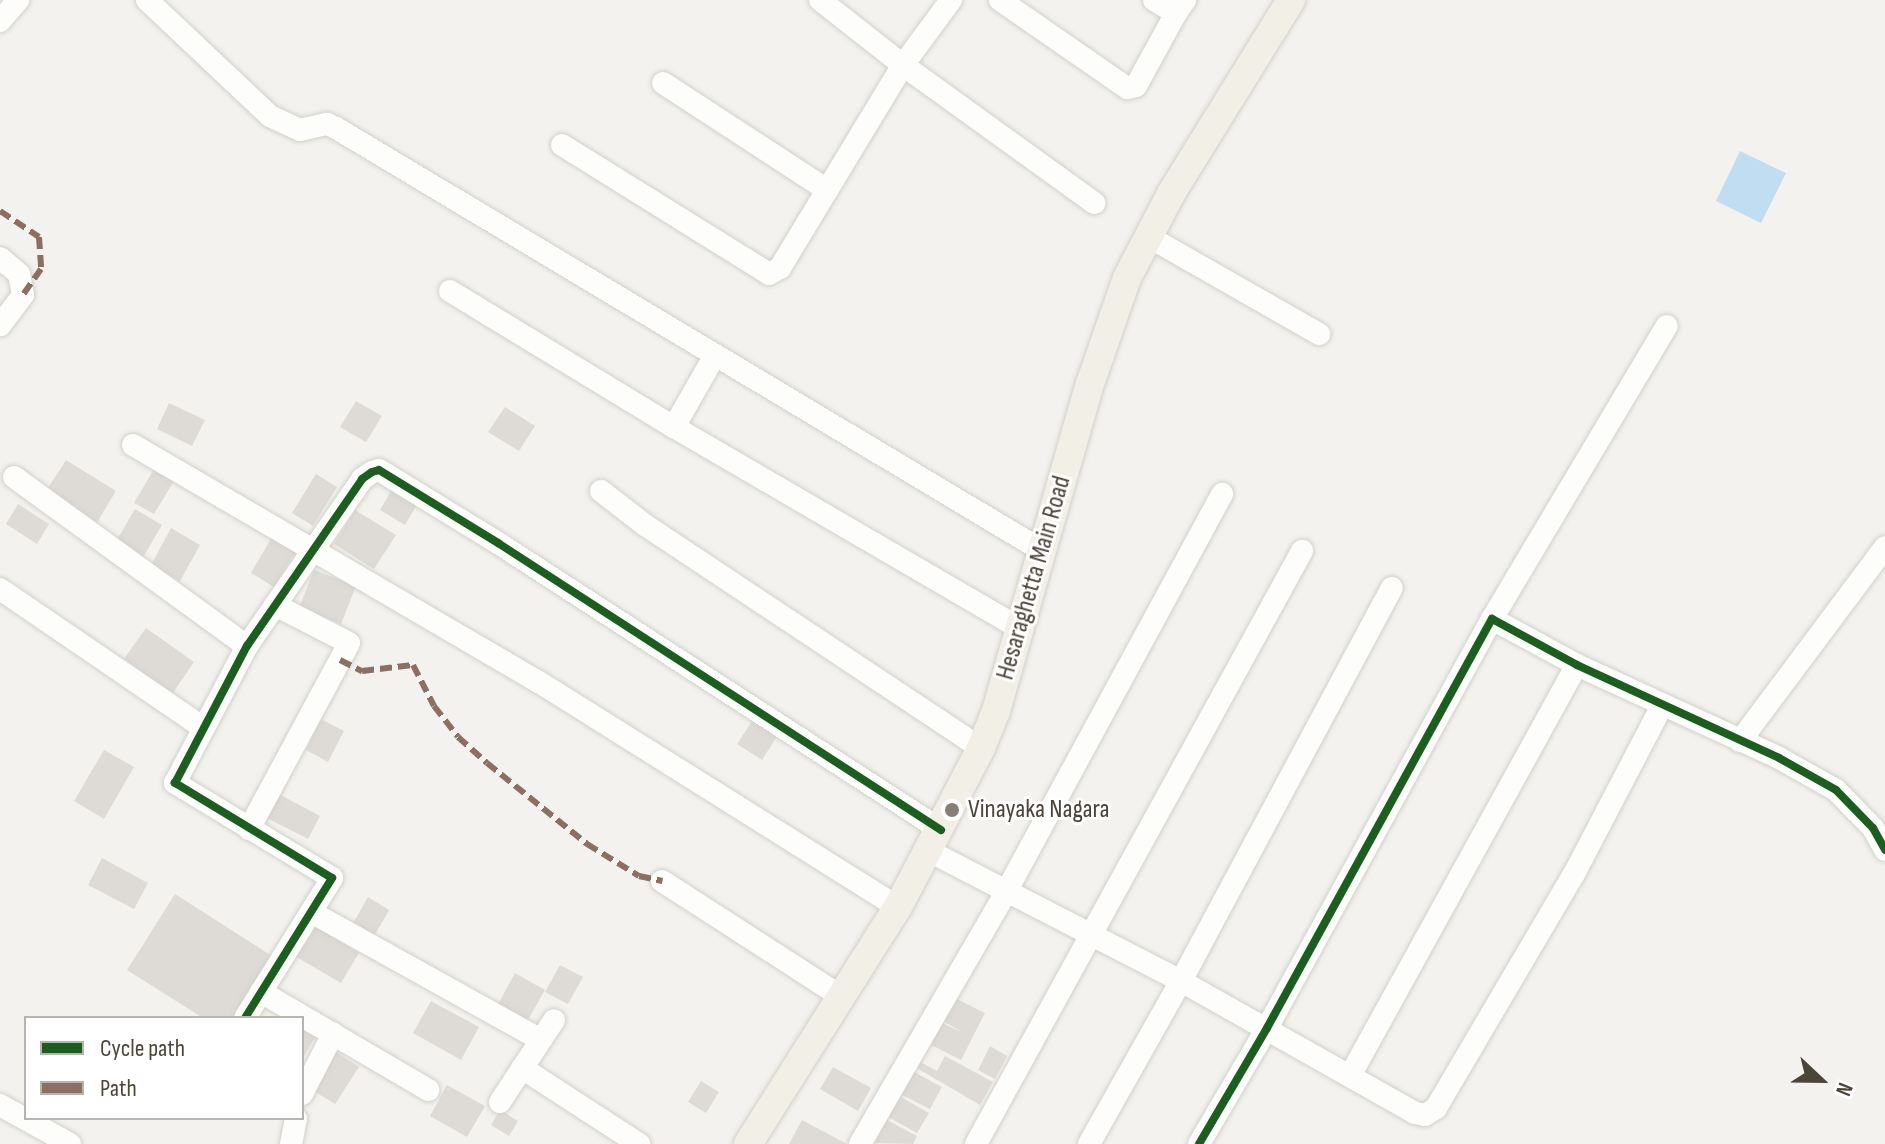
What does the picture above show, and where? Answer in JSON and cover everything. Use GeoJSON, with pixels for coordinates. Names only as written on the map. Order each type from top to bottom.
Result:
{"type":"FeatureCollection","features":[{"type":"Feature","properties":{"kind":"main road","name":"Hesaraghetta Main Road"},"geometry":{"type":"LineString","coordinates":[[748,1144],[898,907],[981,748],[996,711],[1090,384],[1127,278],[1172,192],[1291,0]]}},
{"type":"Feature","properties":{"kind":"street"},"geometry":{"type":"LineString","coordinates":[[0,21],[18,0]]}},
{"type":"Feature","properties":{"kind":"street"},"geometry":{"type":"LineString","coordinates":[[147,0],[270,116],[300,130],[327,124],[336,128],[1041,550]]}},
{"type":"Feature","properties":{"kind":"street"},"geometry":{"type":"LineString","coordinates":[[820,0],[903,65],[1094,203]]}},
{"type":"Feature","properties":{"kind":"street"},"geometry":{"type":"LineString","coordinates":[[562,145],[769,274],[780,268],[903,65],[951,0]]}},
{"type":"Feature","properties":{"kind":"street"},"geometry":{"type":"LineString","coordinates":[[1000,0],[1127,88],[1136,86],[1180,7],[1154,0]]}},
{"type":"Feature","properties":{"kind":"street"},"geometry":{"type":"LineString","coordinates":[[663,83],[827,190]]}},
{"type":"Feature","properties":{"kind":"street"},"geometry":{"type":"LineString","coordinates":[[1149,237],[1319,334]]}},
{"type":"Feature","properties":{"kind":"street"},"geometry":{"type":"LineString","coordinates":[[0,258],[19,274],[23,295],[0,325]]}},
{"type":"Feature","properties":{"kind":"street"},"geometry":{"type":"LineString","coordinates":[[450,291],[674,427],[1019,628]]}},
{"type":"Feature","properties":{"kind":"street"},"geometry":{"type":"LineString","coordinates":[[1199,1144],[1267,1028],[1492,619],[1667,326]]}},
{"type":"Feature","properties":{"kind":"street"},"geometry":{"type":"LineString","coordinates":[[674,427],[715,355]]}},
{"type":"Feature","properties":{"kind":"street"},"geometry":{"type":"LineString","coordinates":[[133,445],[539,682],[898,907]]}},
{"type":"Feature","properties":{"kind":"street"},"geometry":{"type":"LineString","coordinates":[[246,1016],[332,878],[175,783],[247,646],[362,479],[379,470],[935,840],[1006,892],[1181,981],[1351,1074],[1415,1113],[1425,1115],[1436,1108],[1574,874],[1662,706]]}},
{"type":"Feature","properties":{"kind":"street"},"geometry":{"type":"LineString","coordinates":[[14,477],[247,646]]}},
{"type":"Feature","properties":{"kind":"street"},"geometry":{"type":"LineString","coordinates":[[601,491],[645,525],[981,748]]}},
{"type":"Feature","properties":{"kind":"street"},"geometry":{"type":"LineString","coordinates":[[860,1144],[1006,892],[1222,494]]}},
{"type":"Feature","properties":{"kind":"street"},"geometry":{"type":"LineString","coordinates":[[1740,741],[1885,547]]}},
{"type":"Feature","properties":{"kind":"street"},"geometry":{"type":"LineString","coordinates":[[976,1144],[1092,938],[1302,551]]}},
{"type":"Feature","properties":{"kind":"street"},"geometry":{"type":"LineString","coordinates":[[1089,1144],[1181,981],[1392,588]]}},
{"type":"Feature","properties":{"kind":"street"},"geometry":{"type":"LineString","coordinates":[[0,589],[202,727]]}},
{"type":"Feature","properties":{"kind":"street"},"geometry":{"type":"LineString","coordinates":[[249,829],[349,643],[275,605]]}},
{"type":"Feature","properties":{"kind":"street"},"geometry":{"type":"LineString","coordinates":[[1492,619],[1577,665],[1740,741],[1836,790],[1873,828],[1885,850]]}},
{"type":"Feature","properties":{"kind":"street"},"geometry":{"type":"LineString","coordinates":[[1351,1074],[1577,665]]}},
{"type":"Feature","properties":{"kind":"street"},"geometry":{"type":"LineString","coordinates":[[662,881],[842,997]]}},
{"type":"Feature","properties":{"kind":"street"},"geometry":{"type":"LineString","coordinates":[[311,912],[541,1040]]}},
{"type":"Feature","properties":{"kind":"street"},"geometry":{"type":"LineString","coordinates":[[261,992],[302,1016]]}},
{"type":"Feature","properties":{"kind":"street"},"geometry":{"type":"LineString","coordinates":[[304,1017],[429,1090]]}},
{"type":"Feature","properties":{"kind":"street"},"geometry":{"type":"LineString","coordinates":[[500,1102],[554,1020]]}},
{"type":"Feature","properties":{"kind":"street"},"geometry":{"type":"LineString","coordinates":[[304,1090],[333,1034]]}},
{"type":"Feature","properties":{"kind":"street"},"geometry":{"type":"LineString","coordinates":[[522,1068],[639,1144]]}},
{"type":"Feature","properties":{"kind":"street"},"geometry":{"type":"LineString","coordinates":[[0,1105],[24,1118]]}},
{"type":"Feature","properties":{"kind":"street"},"geometry":{"type":"LineString","coordinates":[[27,1120],[70,1144]]}},
{"type":"Feature","properties":{"kind":"street"},"geometry":{"type":"LineString","coordinates":[[291,1144],[296,1120]]}},
{"type":"Feature","properties":{"kind":"water"},"geometry":{"type":"Polygon","coordinates":[[[1740,151],[1786,173],[1761,223],[1716,201],[1740,151]]]}},
{"type":"Feature","properties":{"kind":"building"},"geometry":{"type":"Polygon","coordinates":[[[356,401],[382,416],[366,442],[340,427],[356,401]]]}},
{"type":"Feature","properties":{"kind":"building"},"geometry":{"type":"Polygon","coordinates":[[[169,403],[205,420],[192,446],[157,429],[169,403]]]}},
{"type":"Feature","properties":{"kind":"building"},"geometry":{"type":"Polygon","coordinates":[[[505,407],[535,426],[519,451],[488,432],[505,407]]]}},
{"type":"Feature","properties":{"kind":"building"},"geometry":{"type":"Polygon","coordinates":[[[66,460],[116,491],[97,522],[46,491],[66,460]]]}},
{"type":"Feature","properties":{"kind":"building"},"geometry":{"type":"Polygon","coordinates":[[[157,464],[177,476],[154,514],[134,503],[157,464]]]}},
{"type":"Feature","properties":{"kind":"building"},"geometry":{"type":"Polygon","coordinates":[[[316,474],[337,487],[313,526],[292,513],[316,474]]]}},
{"type":"Feature","properties":{"kind":"building"},"geometry":{"type":"Polygon","coordinates":[[[394,486],[419,501],[405,525],[380,510],[394,486]]]}},
{"type":"Feature","properties":{"kind":"building"},"geometry":{"type":"Polygon","coordinates":[[[18,504],[49,524],[37,544],[6,524],[18,504]]]}},
{"type":"Feature","properties":{"kind":"building"},"geometry":{"type":"Polygon","coordinates":[[[135,509],[162,525],[142,559],[115,543],[135,509]]]}},
{"type":"Feature","properties":{"kind":"building"},"geometry":{"type":"Polygon","coordinates":[[[355,510],[396,535],[374,569],[334,544],[355,510]]]}},
{"type":"Feature","properties":{"kind":"building"},"geometry":{"type":"Polygon","coordinates":[[[171,528],[200,545],[180,581],[151,565],[171,528]]]}},
{"type":"Feature","properties":{"kind":"building"},"geometry":{"type":"Polygon","coordinates":[[[272,537],[296,551],[274,587],[251,573],[272,537]]]}},
{"type":"Feature","properties":{"kind":"building"},"geometry":{"type":"Polygon","coordinates":[[[314,570],[356,586],[341,624],[299,608],[314,570]]]}},
{"type":"Feature","properties":{"kind":"building"},"geometry":{"type":"Polygon","coordinates":[[[146,628],[194,662],[173,693],[124,659],[146,628]]]}},
{"type":"Feature","properties":{"kind":"building"},"geometry":{"type":"Polygon","coordinates":[[[757,714],[781,730],[762,760],[737,744],[757,714]]]}},
{"type":"Feature","properties":{"kind":"building"},"geometry":{"type":"Polygon","coordinates":[[[321,719],[344,731],[328,762],[306,750],[321,719]]]}},
{"type":"Feature","properties":{"kind":"building"},"geometry":{"type":"Polygon","coordinates":[[[104,750],[134,767],[104,819],[74,801],[104,750]]]}},
{"type":"Feature","properties":{"kind":"building"},"geometry":{"type":"Polygon","coordinates":[[[277,793],[320,816],[308,839],[265,817],[277,793]]]}},
{"type":"Feature","properties":{"kind":"building"},"geometry":{"type":"Polygon","coordinates":[[[102,858],[148,883],[134,909],[88,885],[102,858]]]}},
{"type":"Feature","properties":{"kind":"building"},"geometry":{"type":"Polygon","coordinates":[[[175,894],[275,958],[238,1016],[200,1016],[127,970],[175,894]]]}},
{"type":"Feature","properties":{"kind":"building"},"geometry":{"type":"Polygon","coordinates":[[[368,897],[389,910],[372,940],[351,927],[368,897]]]}},
{"type":"Feature","properties":{"kind":"building"},"geometry":{"type":"Polygon","coordinates":[[[314,926],[359,953],[341,983],[295,956],[314,926]]]}},
{"type":"Feature","properties":{"kind":"building"},"geometry":{"type":"Polygon","coordinates":[[[560,965],[583,977],[568,1004],[545,992],[560,965]]]}},
{"type":"Feature","properties":{"kind":"building"},"geometry":{"type":"Polygon","coordinates":[[[515,973],[545,990],[525,1025],[496,1008],[515,973]]]}},
{"type":"Feature","properties":{"kind":"building"},"geometry":{"type":"Polygon","coordinates":[[[955,998],[985,1013],[961,1060],[931,1045],[942,1023],[962,1032],[943,1021],[955,998]]]}},
{"type":"Feature","properties":{"kind":"building"},"geometry":{"type":"Polygon","coordinates":[[[431,1001],[479,1027],[461,1060],[413,1033],[431,1001]]]}},
{"type":"Feature","properties":{"kind":"building"},"geometry":{"type":"Polygon","coordinates":[[[304,1031],[315,1037],[304,1056],[304,1031]]]}},
{"type":"Feature","properties":{"kind":"building"},"geometry":{"type":"Polygon","coordinates":[[[990,1046],[1007,1056],[995,1079],[978,1070],[990,1046]]]}},
{"type":"Feature","properties":{"kind":"building"},"geometry":{"type":"Polygon","coordinates":[[[336,1052],[359,1067],[335,1104],[312,1090],[336,1052]]]}},
{"type":"Feature","properties":{"kind":"building"},"geometry":{"type":"Polygon","coordinates":[[[945,1056],[993,1082],[980,1105],[915,1067],[918,1061],[937,1071],[945,1056]]]}},
{"type":"Feature","properties":{"kind":"building"},"geometry":{"type":"Polygon","coordinates":[[[833,1067],[871,1088],[858,1111],[820,1089],[833,1067]]]}},
{"type":"Feature","properties":{"kind":"building"},"geometry":{"type":"Polygon","coordinates":[[[912,1071],[942,1087],[930,1109],[900,1094],[912,1071]]]}},
{"type":"Feature","properties":{"kind":"building"},"geometry":{"type":"Polygon","coordinates":[[[701,1081],[719,1092],[706,1113],[688,1102],[701,1081]]]}},
{"type":"Feature","properties":{"kind":"building"},"geometry":{"type":"Polygon","coordinates":[[[447,1085],[485,1106],[467,1137],[430,1116],[447,1085]]]}},
{"type":"Feature","properties":{"kind":"building"},"geometry":{"type":"Polygon","coordinates":[[[899,1096],[929,1113],[917,1133],[888,1117],[899,1096]]]}},
{"type":"Feature","properties":{"kind":"building"},"geometry":{"type":"Polygon","coordinates":[[[500,1110],[518,1121],[509,1136],[491,1125],[500,1110]]]}},
{"type":"Feature","properties":{"kind":"building"},"geometry":{"type":"Polygon","coordinates":[[[802,1120],[847,1144],[789,1144],[802,1120]]]}},
{"type":"Feature","properties":{"kind":"building"},"geometry":{"type":"Polygon","coordinates":[[[887,1120],[917,1136],[913,1144],[875,1143],[887,1120]]]}},
{"type":"Feature","properties":{"kind":"marked path"},"geometry":{"type":"LineString","coordinates":[[0,211],[39,237],[41,269],[23,295]]}},
{"type":"Feature","properties":{"kind":"marked path"},"geometry":{"type":"LineString","coordinates":[[340,660],[362,671],[413,665],[434,706],[458,737],[487,763],[587,844],[639,876],[662,881]]}},
{"type":"Feature","properties":{"kind":"cycle path"},"geometry":{"type":"LineString","coordinates":[[246,1016],[332,878],[175,783],[247,646],[362,479],[379,470],[498,543],[941,830]]}},
{"type":"Feature","properties":{"kind":"cycle path"},"geometry":{"type":"LineString","coordinates":[[1199,1144],[1267,1028],[1492,619],[1577,665],[1779,758],[1836,790],[1873,828],[1885,850]]}},
{"type":"Feature","properties":{"kind":"place","name":"Vinayaka Nagara"},"geometry":{"type":"Point","coordinates":[952,810]}}]}
